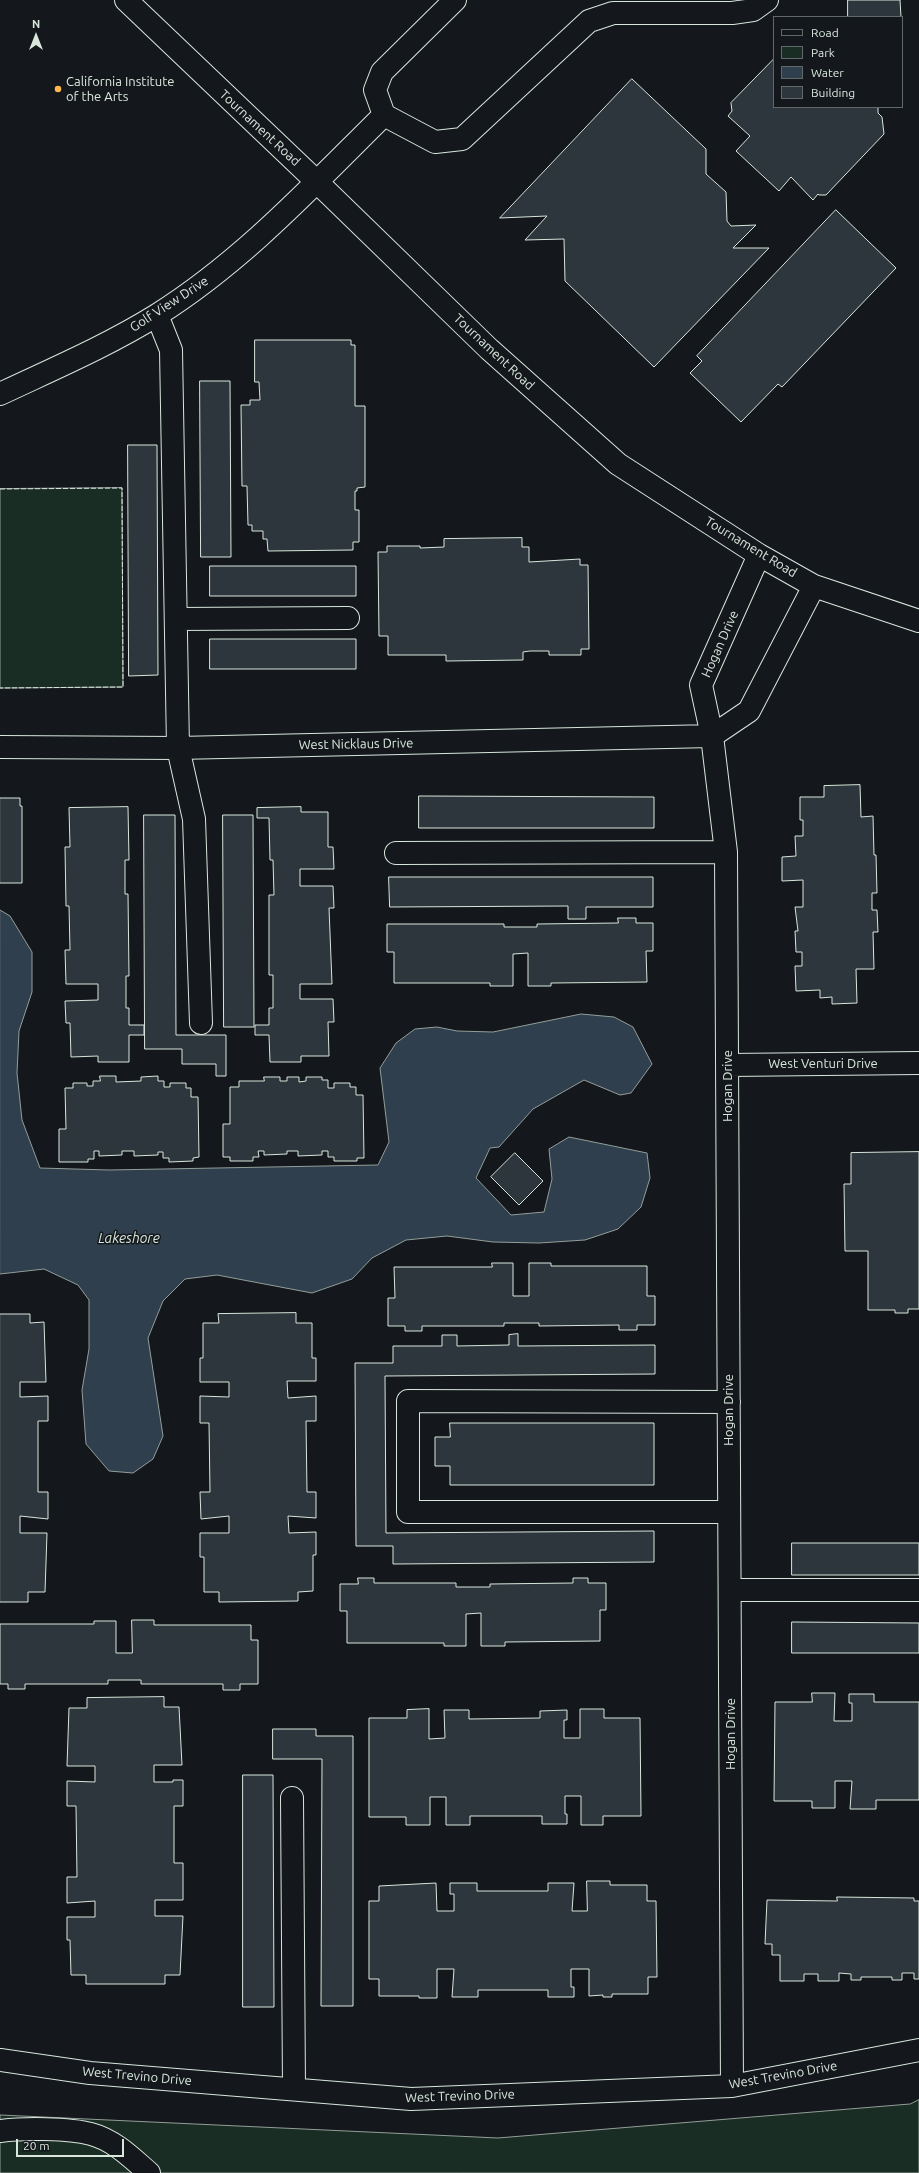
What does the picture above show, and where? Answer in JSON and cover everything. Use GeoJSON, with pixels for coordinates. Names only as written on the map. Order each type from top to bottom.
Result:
{"type":"FeatureCollection","features":[{"type":"Feature","properties":{"kind":"street","name":"Tournament Road"},"geometry":{"type":"LineString","coordinates":[[126,0],[489,349],[618,464],[759,555],[814,586],[919,621]]}},
{"type":"Feature","properties":{"kind":"street"},"geometry":{"type":"LineString","coordinates":[[455,0],[382,72],[375,90],[384,115],[435,142],[462,139],[589,21],[613,13],[732,13],[753,10],[767,0]]}},
{"type":"Feature","properties":{"kind":"street","name":"Golf View Drive"},"geometry":{"type":"LineString","coordinates":[[0,394],[100,346],[157,315],[209,278],[268,230],[384,115]]}},
{"type":"Feature","properties":{"kind":"street"},"geometry":{"type":"LineString","coordinates":[[157,315],[171,350],[178,748],[194,820],[201,1023]]}},
{"type":"Feature","properties":{"kind":"street","name":"Hogan Drive"},"geometry":{"type":"LineString","coordinates":[[732,2086],[726,852],[712,736],[701,685],[759,555]]}},
{"type":"Feature","properties":{"kind":"street"},"geometry":{"type":"LineString","coordinates":[[712,736],[749,711],[814,586]]}},
{"type":"Feature","properties":{"kind":"street"},"geometry":{"type":"LineString","coordinates":[[176,619],[348,618]]}},
{"type":"Feature","properties":{"kind":"street","name":"West Nicklaus Drive"},"geometry":{"type":"LineString","coordinates":[[0,747],[178,748],[712,736]]}},
{"type":"Feature","properties":{"kind":"street"},"geometry":{"type":"LineString","coordinates":[[396,853],[726,852]]}},
{"type":"Feature","properties":{"kind":"street","name":"West Venturi Drive"},"geometry":{"type":"LineString","coordinates":[[728,1065],[919,1063]]}},
{"type":"Feature","properties":{"kind":"street"},"geometry":{"type":"LineString","coordinates":[[729,1402],[408,1401],[408,1512],[730,1512]]}},
{"type":"Feature","properties":{"kind":"street"},"geometry":{"type":"LineString","coordinates":[[730,1590],[919,1590]]}},
{"type":"Feature","properties":{"kind":"street"},"geometry":{"type":"LineString","coordinates":[[292,1798],[294,2089]]}},
{"type":"Feature","properties":{"kind":"street","name":"West Trevino Drive"},"geometry":{"type":"LineString","coordinates":[[0,2060],[90,2073],[412,2099],[732,2086],[919,2050]]}},
{"type":"Feature","properties":{"kind":"street"},"geometry":{"type":"LineString","coordinates":[[0,2131],[42,2128],[92,2134],[122,2150],[149,2173]]}},
{"type":"Feature","properties":{"kind":"green space"},"geometry":{"type":"Polygon","coordinates":[[[122,488],[123,687],[0,688],[0,489],[122,488]]]}},
{"type":"Feature","properties":{"kind":"green space"},"geometry":{"type":"Polygon","coordinates":[[[919,2100],[919,2173],[0,2173],[0,2115],[498,2138],[910,2104],[919,2100]]]}},
{"type":"Feature","properties":{"kind":"water","name":"Lakeshore"},"geometry":{"type":"Polygon","coordinates":[[[0,910],[10,916],[32,952],[32,992],[19,1031],[17,1073],[22,1120],[40,1168],[109,1170],[378,1165],[389,1142],[380,1068],[396,1043],[415,1029],[437,1027],[457,1031],[493,1032],[581,1014],[614,1017],[633,1027],[652,1064],[631,1093],[620,1095],[584,1080],[533,1109],[499,1147],[490,1148],[476,1178],[511,1215],[544,1212],[552,1179],[549,1149],[569,1137],[647,1153],[650,1178],[641,1207],[618,1229],[585,1240],[539,1243],[493,1242],[447,1236],[406,1240],[372,1258],[352,1279],[312,1293],[217,1275],[185,1279],[163,1301],[148,1338],[163,1436],[153,1459],[133,1473],[109,1471],[86,1444],[82,1390],[89,1349],[89,1300],[78,1285],[44,1269],[0,1274],[0,910]]]}},
{"type":"Feature","properties":{"kind":"building"},"geometry":{"type":"Polygon","coordinates":[[[848,0],[900,0],[901,16],[848,16],[848,0]]]}},
{"type":"Feature","properties":{"kind":"building"},"geometry":{"type":"Polygon","coordinates":[[[773,60],[773,108],[878,108],[878,113],[882,117],[884,134],[826,195],[818,194],[813,200],[791,177],[779,191],[736,151],[750,136],[728,116],[732,111],[731,103],[773,60]]]}},
{"type":"Feature","properties":{"kind":"building"},"geometry":{"type":"Polygon","coordinates":[[[632,79],[706,149],[706,174],[726,192],[727,221],[731,226],[756,225],[733,248],[769,248],[654,367],[565,281],[564,239],[525,240],[547,216],[500,218],[632,79]]]}},
{"type":"Feature","properties":{"kind":"building"},"geometry":{"type":"Polygon","coordinates":[[[836,210],[896,268],[782,387],[778,384],[741,422],[690,373],[702,361],[697,356],[836,210]]]}},
{"type":"Feature","properties":{"kind":"building"},"geometry":{"type":"Polygon","coordinates":[[[255,340],[351,340],[351,345],[355,345],[355,406],[365,406],[365,487],[357,488],[357,491],[355,491],[355,510],[359,510],[359,542],[353,542],[353,550],[268,551],[267,539],[263,539],[263,531],[252,531],[252,525],[248,525],[247,486],[242,486],[241,405],[250,405],[250,400],[260,400],[259,382],[255,382],[255,340]]]}},
{"type":"Feature","properties":{"kind":"building"},"geometry":{"type":"Polygon","coordinates":[[[200,381],[230,381],[231,557],[201,557],[200,381]]]}},
{"type":"Feature","properties":{"kind":"building"},"geometry":{"type":"Polygon","coordinates":[[[128,445],[157,445],[158,675],[129,676],[128,445]]]}},
{"type":"Feature","properties":{"kind":"building"},"geometry":{"type":"Polygon","coordinates":[[[522,538],[522,547],[529,547],[529,562],[580,559],[580,565],[588,565],[589,649],[581,649],[581,655],[549,655],[549,651],[523,652],[523,660],[446,661],[446,655],[388,655],[388,636],[379,636],[378,552],[387,552],[387,546],[420,546],[420,548],[444,547],[444,539],[522,538]]]}},
{"type":"Feature","properties":{"kind":"building"},"geometry":{"type":"Polygon","coordinates":[[[210,566],[356,566],[356,596],[210,596],[210,566]]]}},
{"type":"Feature","properties":{"kind":"building"},"geometry":{"type":"Polygon","coordinates":[[[210,639],[356,639],[356,669],[210,669],[210,639]]]}},
{"type":"Feature","properties":{"kind":"building"},"geometry":{"type":"Polygon","coordinates":[[[860,785],[861,817],[873,816],[874,855],[876,855],[877,893],[872,893],[872,910],[877,910],[878,932],[873,932],[874,969],[856,969],[857,1003],[832,1004],[832,997],[820,998],[820,990],[796,991],[795,966],[802,966],[802,952],[796,952],[795,931],[798,931],[795,907],[803,907],[803,880],[782,881],[782,857],[796,856],[795,836],[803,836],[803,820],[800,820],[800,797],[824,797],[824,786],[860,785]]]}},
{"type":"Feature","properties":{"kind":"building"},"geometry":{"type":"Polygon","coordinates":[[[419,796],[654,797],[654,828],[419,828],[419,796]]]}},
{"type":"Feature","properties":{"kind":"building"},"geometry":{"type":"Polygon","coordinates":[[[0,798],[20,798],[20,806],[22,806],[22,883],[0,883],[0,798]]]}},
{"type":"Feature","properties":{"kind":"building"},"geometry":{"type":"Polygon","coordinates":[[[128,807],[129,860],[125,860],[125,894],[128,894],[129,976],[126,976],[126,1008],[129,1008],[129,1025],[144,1025],[144,1035],[129,1035],[129,1062],[98,1062],[98,1056],[71,1057],[70,1023],[66,1023],[65,1001],[98,1000],[98,984],[66,984],[65,950],[70,950],[69,906],[66,906],[65,847],[70,847],[69,808],[128,807]]]}},
{"type":"Feature","properties":{"kind":"building"},"geometry":{"type":"Polygon","coordinates":[[[301,807],[301,812],[328,812],[328,847],[333,847],[334,869],[300,869],[300,886],[333,886],[334,908],[329,908],[332,984],[300,984],[300,999],[333,999],[334,1022],[328,1022],[329,1056],[301,1056],[301,1062],[270,1062],[269,1035],[255,1035],[255,1025],[269,1025],[269,1008],[273,1008],[273,975],[269,975],[269,895],[274,895],[273,860],[270,860],[269,818],[257,818],[257,808],[301,807]]]}},
{"type":"Feature","properties":{"kind":"building"},"geometry":{"type":"Polygon","coordinates":[[[144,815],[175,815],[176,1035],[226,1035],[226,1076],[216,1076],[216,1064],[182,1064],[182,1049],[145,1049],[144,815]]]}},
{"type":"Feature","properties":{"kind":"building"},"geometry":{"type":"Polygon","coordinates":[[[223,815],[253,815],[254,1027],[224,1027],[223,815]]]}},
{"type":"Feature","properties":{"kind":"building"},"geometry":{"type":"Polygon","coordinates":[[[389,877],[653,877],[653,907],[586,907],[586,919],[568,919],[568,906],[390,907],[389,877]]]}},
{"type":"Feature","properties":{"kind":"building"},"geometry":{"type":"Polygon","coordinates":[[[618,918],[636,918],[636,923],[653,923],[653,951],[646,951],[647,982],[551,983],[551,986],[528,986],[528,953],[513,954],[513,986],[490,986],[490,983],[394,983],[394,952],[387,952],[387,924],[504,924],[504,927],[537,927],[537,924],[618,923],[618,918]]]}},
{"type":"Feature","properties":{"kind":"building"},"geometry":{"type":"Polygon","coordinates":[[[100,1076],[116,1076],[116,1082],[141,1081],[141,1077],[158,1076],[158,1081],[164,1081],[164,1087],[170,1087],[170,1083],[186,1083],[186,1088],[191,1088],[191,1097],[198,1097],[199,1157],[193,1158],[193,1161],[169,1162],[169,1158],[163,1158],[163,1152],[158,1152],[158,1155],[134,1156],[134,1151],[122,1151],[122,1155],[99,1156],[99,1151],[94,1151],[94,1159],[88,1159],[88,1162],[59,1162],[59,1129],[66,1129],[65,1088],[73,1088],[73,1083],[87,1083],[87,1086],[93,1086],[93,1081],[100,1081],[100,1076]]]}},
{"type":"Feature","properties":{"kind":"building"},"geometry":{"type":"Polygon","coordinates":[[[264,1077],[280,1077],[280,1081],[287,1081],[287,1077],[299,1077],[299,1082],[306,1081],[306,1077],[322,1077],[322,1080],[328,1080],[328,1088],[334,1088],[334,1083],[350,1083],[350,1087],[356,1087],[356,1095],[363,1095],[364,1158],[357,1158],[357,1161],[334,1161],[334,1157],[328,1157],[328,1151],[322,1151],[322,1155],[298,1156],[298,1151],[287,1151],[287,1154],[264,1155],[264,1151],[258,1151],[259,1157],[253,1157],[253,1161],[230,1161],[230,1157],[223,1157],[223,1124],[230,1124],[230,1087],[239,1087],[239,1081],[264,1081],[264,1077]]]}},
{"type":"Feature","properties":{"kind":"building"},"geometry":{"type":"Polygon","coordinates":[[[919,1152],[919,1309],[908,1309],[908,1313],[895,1313],[895,1310],[868,1310],[868,1251],[845,1251],[844,1184],[851,1184],[851,1153],[919,1152]]]}},
{"type":"Feature","properties":{"kind":"building"},"geometry":{"type":"Polygon","coordinates":[[[515,1153],[543,1181],[519,1205],[491,1177],[515,1153]]]}},
{"type":"Feature","properties":{"kind":"building"},"geometry":{"type":"Polygon","coordinates":[[[492,1263],[513,1263],[513,1296],[529,1296],[529,1263],[551,1263],[551,1266],[647,1266],[647,1296],[655,1296],[655,1325],[637,1325],[637,1330],[619,1330],[619,1325],[539,1326],[539,1323],[504,1323],[504,1326],[422,1326],[422,1331],[405,1331],[405,1326],[388,1326],[388,1298],[395,1298],[394,1267],[492,1267],[492,1263]]]}},
{"type":"Feature","properties":{"kind":"building"},"geometry":{"type":"Polygon","coordinates":[[[296,1313],[296,1323],[312,1323],[312,1358],[316,1358],[316,1381],[287,1381],[288,1398],[316,1396],[316,1421],[306,1421],[307,1492],[316,1492],[316,1518],[288,1516],[289,1533],[316,1532],[316,1555],[313,1555],[313,1591],[298,1592],[298,1601],[219,1602],[219,1592],[204,1592],[204,1557],[200,1557],[200,1533],[229,1533],[229,1516],[201,1519],[200,1492],[210,1492],[209,1423],[200,1423],[200,1396],[229,1397],[229,1382],[200,1382],[200,1358],[203,1358],[203,1323],[219,1323],[218,1314],[296,1313]]]}},
{"type":"Feature","properties":{"kind":"building"},"geometry":{"type":"Polygon","coordinates":[[[0,1314],[30,1314],[30,1323],[44,1322],[46,1382],[20,1382],[20,1397],[48,1396],[48,1421],[38,1421],[38,1492],[48,1492],[48,1519],[20,1516],[20,1533],[47,1533],[45,1592],[28,1592],[28,1602],[0,1602],[0,1314]]]}},
{"type":"Feature","properties":{"kind":"building"},"geometry":{"type":"Polygon","coordinates":[[[518,1334],[518,1346],[655,1345],[655,1374],[385,1376],[386,1533],[654,1531],[654,1562],[393,1564],[393,1546],[356,1546],[355,1363],[393,1363],[393,1346],[442,1346],[442,1335],[457,1335],[457,1346],[509,1345],[509,1335],[518,1334]]]}},
{"type":"Feature","properties":{"kind":"building"},"geometry":{"type":"Polygon","coordinates":[[[450,1423],[654,1423],[654,1485],[450,1485],[450,1466],[435,1466],[435,1437],[450,1437],[450,1423]]]}},
{"type":"Feature","properties":{"kind":"building"},"geometry":{"type":"Polygon","coordinates":[[[792,1543],[919,1543],[919,1575],[792,1575],[792,1543]]]}},
{"type":"Feature","properties":{"kind":"building"},"geometry":{"type":"Polygon","coordinates":[[[358,1578],[374,1578],[374,1583],[456,1583],[456,1587],[490,1587],[490,1584],[573,1583],[573,1578],[588,1578],[588,1583],[606,1583],[606,1610],[600,1610],[600,1641],[505,1642],[505,1646],[481,1646],[481,1613],[466,1614],[466,1646],[444,1646],[444,1643],[347,1643],[347,1611],[340,1611],[340,1584],[358,1584],[358,1578]]]}},
{"type":"Feature","properties":{"kind":"building"},"geometry":{"type":"Polygon","coordinates":[[[132,1620],[154,1620],[154,1625],[251,1625],[251,1640],[258,1640],[258,1684],[240,1684],[240,1690],[223,1690],[223,1684],[141,1684],[141,1680],[108,1680],[108,1684],[25,1684],[25,1689],[8,1689],[8,1684],[0,1684],[0,1624],[94,1624],[94,1621],[116,1621],[116,1653],[132,1653],[132,1620]]]}},
{"type":"Feature","properties":{"kind":"building"},"geometry":{"type":"Polygon","coordinates":[[[792,1622],[919,1623],[919,1653],[792,1653],[792,1622]]]}},
{"type":"Feature","properties":{"kind":"building"},"geometry":{"type":"Polygon","coordinates":[[[812,1693],[835,1693],[834,1721],[852,1721],[852,1703],[849,1703],[849,1694],[874,1694],[874,1702],[919,1702],[919,1800],[876,1800],[876,1809],[850,1809],[852,1781],[835,1781],[835,1808],[812,1808],[812,1801],[774,1801],[775,1702],[812,1702],[812,1693]]]}},
{"type":"Feature","properties":{"kind":"building"},"geometry":{"type":"Polygon","coordinates":[[[164,1697],[164,1707],[179,1707],[182,1765],[154,1765],[154,1782],[173,1782],[173,1780],[183,1780],[183,1806],[174,1806],[174,1863],[183,1863],[183,1900],[155,1900],[155,1916],[183,1916],[180,1975],[165,1975],[165,1984],[86,1984],[86,1975],[71,1975],[70,1940],[67,1940],[67,1917],[95,1917],[95,1901],[67,1903],[67,1877],[77,1877],[76,1806],[67,1806],[67,1781],[95,1782],[95,1766],[67,1766],[69,1708],[87,1708],[87,1698],[164,1697]]]}},
{"type":"Feature","properties":{"kind":"building"},"geometry":{"type":"Polygon","coordinates":[[[429,1709],[429,1739],[445,1738],[444,1710],[469,1710],[469,1719],[540,1718],[540,1711],[567,1710],[567,1720],[564,1720],[564,1738],[580,1738],[580,1709],[604,1709],[604,1718],[640,1718],[641,1816],[603,1816],[603,1825],[581,1825],[581,1796],[565,1796],[565,1814],[567,1814],[567,1824],[542,1824],[542,1816],[470,1816],[470,1825],[446,1825],[446,1797],[430,1797],[430,1825],[406,1825],[406,1817],[369,1817],[369,1718],[407,1718],[407,1710],[429,1709]]]}},
{"type":"Feature","properties":{"kind":"building"},"geometry":{"type":"Polygon","coordinates":[[[273,1729],[316,1729],[316,1736],[353,1736],[353,2006],[321,2006],[322,1759],[273,1759],[273,1729]]]}},
{"type":"Feature","properties":{"kind":"building"},"geometry":{"type":"Polygon","coordinates":[[[243,1775],[273,1775],[274,2007],[243,2007],[243,1775]]]}},
{"type":"Feature","properties":{"kind":"building"},"geometry":{"type":"Polygon","coordinates":[[[587,1881],[610,1881],[610,1885],[647,1885],[647,1901],[656,1901],[657,1977],[648,1977],[648,1994],[612,1994],[612,1997],[603,1997],[603,1995],[589,1996],[589,1969],[571,1969],[571,1987],[574,1987],[574,1997],[548,1997],[548,1990],[478,1990],[478,1997],[452,1997],[454,1969],[437,1969],[437,1998],[419,1998],[419,1996],[379,1996],[379,1979],[369,1979],[369,1901],[379,1901],[379,1886],[436,1883],[437,1911],[454,1911],[454,1894],[450,1894],[450,1883],[477,1883],[477,1891],[548,1891],[548,1883],[574,1883],[572,1911],[587,1911],[587,1881]]]}},
{"type":"Feature","properties":{"kind":"building"},"geometry":{"type":"Polygon","coordinates":[[[837,1897],[914,1898],[914,1901],[919,1901],[919,1979],[914,1979],[914,1973],[902,1973],[902,1980],[892,1980],[892,1977],[861,1977],[861,1980],[851,1980],[851,1974],[839,1973],[839,1981],[818,1981],[818,1974],[804,1974],[804,1981],[780,1981],[780,1955],[772,1955],[772,1944],[765,1944],[767,1900],[837,1901],[837,1897]]]}},
{"type":"Feature","properties":{"kind":"fence"},"geometry":{"type":"LineString","coordinates":[[0,489],[122,488],[123,687],[0,688]]}},
{"type":"Feature","properties":{"kind":"place","name":"California Institute of the Arts"},"geometry":{"type":"Point","coordinates":[58,89]}}]}
